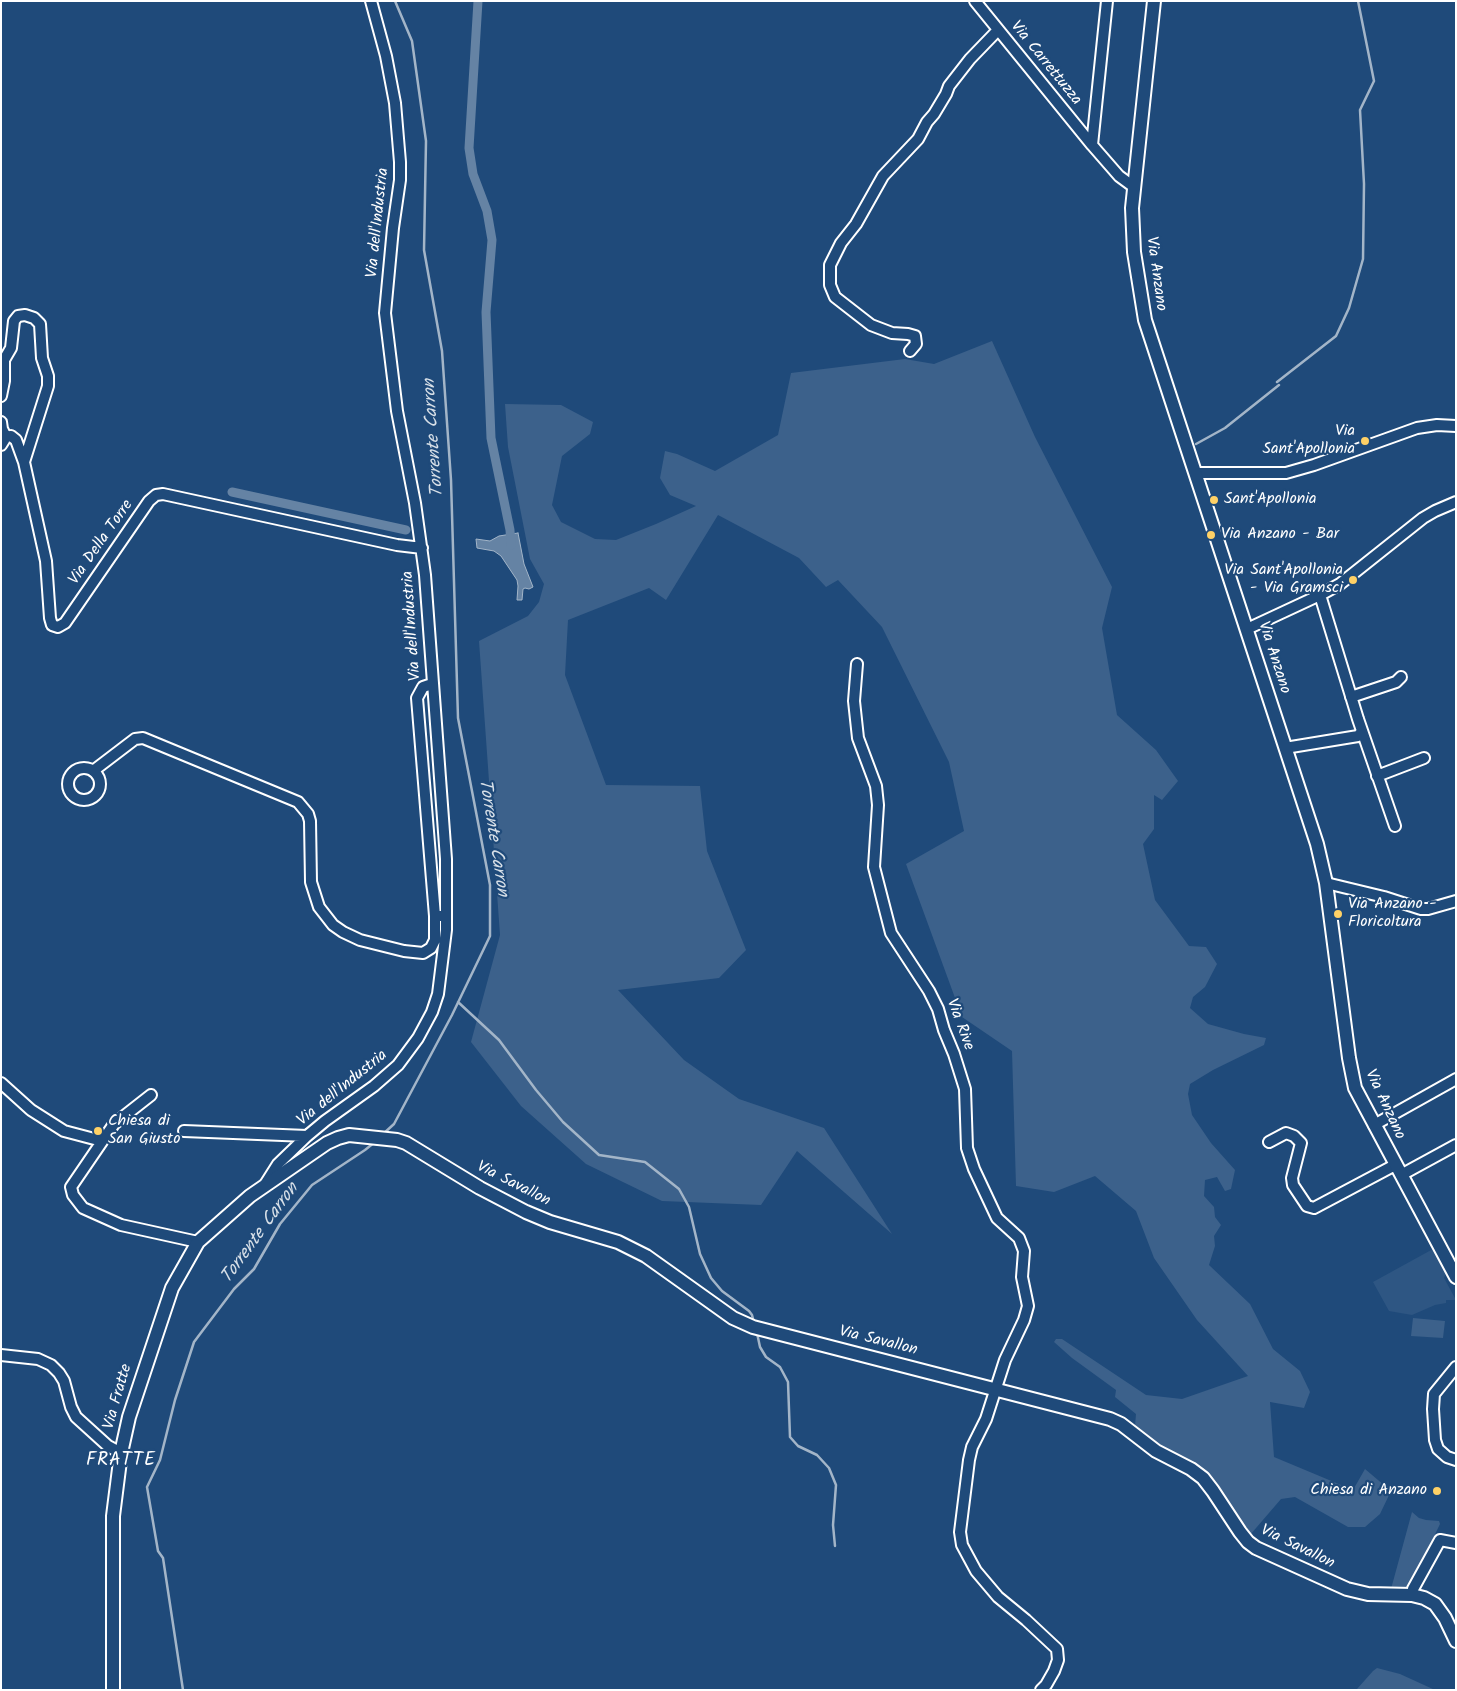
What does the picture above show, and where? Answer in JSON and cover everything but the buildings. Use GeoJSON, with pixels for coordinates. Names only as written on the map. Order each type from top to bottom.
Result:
{"type":"FeatureCollection","features":[{"type":"Feature","properties":{"kind":"main road","name":"Via Anzano"},"geometry":{"type":"LineString","coordinates":[[1154,1],[1134,187],[1133,239],[1142,305],[1149,334],[1317,844],[1326,883],[1355,1088],[1455,1273]]}},
{"type":"Feature","properties":{"kind":"main road","name":"Via Savallon"},"geometry":{"type":"LineString","coordinates":[[265,1184],[327,1143],[338,1138],[349,1135],[397,1140],[526,1212],[550,1222],[618,1242],[646,1256],[720,1310],[733,1318],[757,1328],[1110,1419],[1121,1424],[1152,1448],[1191,1469],[1203,1478],[1248,1542],[1268,1555],[1347,1589],[1368,1594],[1412,1595],[1424,1598],[1435,1604],[1445,1618],[1456,1641]]}},
{"type":"Feature","properties":{"kind":"main road","name":"Via Fratte"},"geometry":{"type":"LineString","coordinates":[[113,1690],[113,1516],[121,1453],[129,1417],[164,1307],[183,1266],[198,1242],[265,1184]]}},
{"type":"Feature","properties":{"kind":"street","name":"Via dell'Industria"},"geometry":{"type":"LineString","coordinates":[[265,1184],[278,1164],[307,1136],[374,1086],[398,1065],[418,1038],[432,1012],[438,994],[446,930],[446,859],[425,575],[415,503],[397,411],[385,312],[393,228],[400,180],[400,162],[395,103],[386,56],[371,1]]}},
{"type":"Feature","properties":{"kind":"street","name":"Via Carrettuzza"},"geometry":{"type":"LineString","coordinates":[[975,1],[1092,145],[1119,176],[1134,187]]}},
{"type":"Feature","properties":{"kind":"street","name":"Via Carrettuzza"},"geometry":{"type":"LineString","coordinates":[[1092,145],[1107,1]]}},
{"type":"Feature","properties":{"kind":"street"},"geometry":{"type":"LineString","coordinates":[[910,351],[916,344],[916,336],[892,333],[871,325],[835,298],[830,285],[830,265],[840,243],[856,224],[882,176],[918,139],[949,86],[984,43],[998,30]]}},
{"type":"Feature","properties":{"kind":"street"},"geometry":{"type":"LineString","coordinates":[[1,396],[4,382],[4,360],[11,348],[14,320],[18,316],[25,315],[34,318],[40,324],[42,358],[48,376],[48,386],[24,462]]}},
{"type":"Feature","properties":{"kind":"street"},"geometry":{"type":"LineString","coordinates":[[1,422],[4,441]]}},
{"type":"Feature","properties":{"kind":"street"},"geometry":{"type":"LineString","coordinates":[[1195,473],[1286,474],[1417,428],[1437,425],[1456,426]]}},
{"type":"Feature","properties":{"kind":"street","name":"Via Della Torre"},"geometry":{"type":"LineString","coordinates":[[4,441],[11,436],[16,440],[24,462],[46,561],[50,618],[52,625],[58,627],[65,623],[149,501],[156,495],[163,494],[397,545],[422,548]]}},
{"type":"Feature","properties":{"kind":"street"},"geometry":{"type":"LineString","coordinates":[[1247,629],[1320,595],[1352,574],[1423,518],[1456,502]]}},
{"type":"Feature","properties":{"kind":"street"},"geometry":{"type":"LineString","coordinates":[[1320,595],[1362,731],[1395,826]]}},
{"type":"Feature","properties":{"kind":"street","name":"Via Rive"},"geometry":{"type":"LineString","coordinates":[[857,664],[854,702],[858,738],[876,786],[878,805],[874,867],[891,934],[929,991],[938,1009],[954,1054],[965,1090],[967,1148],[974,1169],[997,1218],[1019,1238],[1024,1251],[1022,1277],[1028,1306],[1024,1320],[1005,1360],[986,1419],[972,1447],[968,1460],[960,1532],[962,1545],[976,1570],[998,1597],[1057,1649],[1058,1660],[1054,1671],[1041,1690]]}},
{"type":"Feature","properties":{"kind":"street"},"geometry":{"type":"LineString","coordinates":[[1351,697],[1396,682],[1402,677]]}},
{"type":"Feature","properties":{"kind":"street"},"geometry":{"type":"LineString","coordinates":[[93,771],[135,739],[143,738],[298,802],[308,814],[310,821],[311,882],[319,907],[333,925],[360,940],[404,951],[423,953],[431,948],[434,940],[435,916],[417,698],[423,687],[432,684]]}},
{"type":"Feature","properties":{"kind":"street"},"geometry":{"type":"LineString","coordinates":[[1286,748],[1358,736],[1362,731]]}},
{"type":"Feature","properties":{"kind":"street"},"geometry":{"type":"LineString","coordinates":[[1378,776],[1424,758]]}},
{"type":"Feature","properties":{"kind":"street"},"geometry":{"type":"LineString","coordinates":[[1326,883],[1384,897],[1421,909],[1428,909],[1456,901]]}},
{"type":"Feature","properties":{"kind":"street"},"geometry":{"type":"LineString","coordinates":[[435,916],[446,916]]}},
{"type":"Feature","properties":{"kind":"street"},"geometry":{"type":"LineString","coordinates":[[1374,1125],[1456,1079]]}},
{"type":"Feature","properties":{"kind":"street"},"geometry":{"type":"LineString","coordinates":[[1,1083],[31,1110],[64,1130],[102,1141]]}},
{"type":"Feature","properties":{"kind":"street"},"geometry":{"type":"LineString","coordinates":[[151,1095],[114,1124],[72,1187],[72,1195],[83,1208],[122,1225],[198,1242]]}},
{"type":"Feature","properties":{"kind":"street"},"geometry":{"type":"LineString","coordinates":[[184,1131],[307,1136]]}},
{"type":"Feature","properties":{"kind":"street"},"geometry":{"type":"LineString","coordinates":[[1269,1142],[1286,1133],[1294,1136],[1301,1143],[1292,1178],[1293,1185],[1307,1206],[1314,1208],[1456,1145]]}},
{"type":"Feature","properties":{"kind":"street"},"geometry":{"type":"LineString","coordinates":[[1,1355],[38,1359],[51,1365],[64,1381],[71,1407],[76,1417],[108,1446],[121,1453]]}},
{"type":"Feature","properties":{"kind":"street"},"geometry":{"type":"LineString","coordinates":[[1456,1367],[1434,1394],[1433,1409],[1435,1440],[1438,1448],[1447,1457],[1456,1460]]}},
{"type":"Feature","properties":{"kind":"street"},"geometry":{"type":"LineString","coordinates":[[1412,1595],[1413,1589],[1440,1540],[1456,1543]]}},
{"type":"Feature","properties":{"kind":"shaded area"},"geometry":{"type":"Polygon","coordinates":[[[992,341],[1035,437],[1112,587],[1102,628],[1117,715],[1156,750],[1178,781],[1162,800],[1154,795],[1154,829],[1143,844],[1155,900],[1189,946],[1206,947],[1217,964],[1205,987],[1193,997],[1190,1008],[1208,1024],[1266,1038],[1264,1045],[1213,1070],[1190,1084],[1188,1094],[1192,1115],[1211,1143],[1235,1170],[1231,1189],[1225,1191],[1217,1177],[1205,1180],[1204,1196],[1214,1207],[1215,1217],[1221,1225],[1214,1236],[1215,1246],[1209,1265],[1250,1304],[1273,1349],[1300,1371],[1310,1392],[1304,1408],[1270,1402],[1274,1457],[1353,1490],[1365,1469],[1391,1491],[1380,1514],[1365,1527],[1348,1527],[1295,1497],[1281,1499],[1250,1535],[1209,1475],[1164,1448],[1135,1426],[1136,1414],[1115,1397],[1116,1390],[1072,1358],[1054,1342],[1056,1339],[1062,1339],[1146,1395],[1182,1399],[1248,1376],[1197,1320],[1154,1258],[1136,1211],[1095,1176],[1054,1192],[1016,1186],[1012,1051],[962,1017],[906,864],[964,831],[949,762],[882,627],[838,580],[826,587],[799,558],[718,515],[666,600],[649,588],[568,620],[565,675],[606,785],[700,786],[707,851],[746,950],[719,978],[618,990],[684,1060],[739,1099],[824,1128],[892,1234],[797,1151],[761,1205],[662,1201],[586,1164],[521,1106],[471,1042],[500,935],[479,641],[528,616],[539,602],[544,584],[530,559],[508,447],[505,404],[561,405],[593,422],[590,434],[562,456],[552,505],[561,522],[595,539],[616,540],[696,506],[670,495],[660,478],[665,451],[677,454],[715,471],[778,435],[791,373],[905,359],[934,364],[992,341]]]}},
{"type":"Feature","properties":{"kind":"shaded area"},"geometry":{"type":"Polygon","coordinates":[[[518,533],[524,564],[533,587],[523,589],[522,600],[517,600],[517,580],[501,556],[494,551],[477,548],[476,539],[490,541],[499,536],[518,533]]]}},
{"type":"Feature","properties":{"kind":"shaded area"},"geometry":{"type":"Polygon","coordinates":[[[1433,1249],[1446,1273],[1444,1278],[1456,1300],[1446,1300],[1446,1303],[1435,1305],[1412,1315],[1389,1311],[1373,1282],[1433,1249]]]}},
{"type":"Feature","properties":{"kind":"shaded area"},"geometry":{"type":"Polygon","coordinates":[[[1413,1318],[1445,1321],[1443,1338],[1411,1336],[1413,1318]]]}},
{"type":"Feature","properties":{"kind":"shaded area"},"geometry":{"type":"Polygon","coordinates":[[[1412,1512],[1419,1518],[1439,1521],[1440,1524],[1409,1588],[1391,1589],[1412,1512]]]}},
{"type":"Feature","properties":{"kind":"shaded area"},"geometry":{"type":"Polygon","coordinates":[[[1377,1668],[1400,1674],[1435,1690],[1357,1689],[1377,1668]]]}},
{"type":"Feature","properties":{"kind":"waterway","name":"Torrente Carron"},"geometry":{"type":"LineString","coordinates":[[382,1135],[394,1124],[452,1015],[490,936],[490,885],[458,718],[451,480],[442,351],[424,250],[426,141],[412,41],[395,1]]}},
{"type":"Feature","properties":{"kind":"waterway"},"geometry":{"type":"LineString","coordinates":[[478,1],[469,148],[473,174],[487,211],[492,240],[486,312],[491,438],[510,530],[511,545]]}},
{"type":"Feature","properties":{"kind":"waterway"},"geometry":{"type":"LineString","coordinates":[[1277,382],[1336,336],[1349,308],[1363,259],[1364,184],[1360,110],[1374,81],[1358,1]]}},
{"type":"Feature","properties":{"kind":"waterway"},"geometry":{"type":"LineString","coordinates":[[1196,444],[1225,428],[1279,385]]}},
{"type":"Feature","properties":{"kind":"waterway"},"geometry":{"type":"LineString","coordinates":[[232,492],[406,530]]}},
{"type":"Feature","properties":{"kind":"waterway"},"geometry":{"type":"LineString","coordinates":[[458,1002],[499,1040],[536,1090],[563,1122],[599,1155],[645,1162],[679,1189],[689,1207],[700,1254],[711,1278],[722,1291],[749,1311],[754,1323]]}},
{"type":"Feature","properties":{"kind":"waterway","name":"Torrente Carron"},"geometry":{"type":"LineString","coordinates":[[183,1690],[163,1558],[158,1551],[147,1487],[160,1460],[175,1400],[194,1342],[234,1289],[254,1269],[280,1224],[312,1185],[375,1142]]}},
{"type":"Feature","properties":{"kind":"waterway"},"geometry":{"type":"LineString","coordinates":[[757,1333],[760,1347],[766,1357],[780,1367],[788,1382],[790,1437],[798,1446],[817,1455],[829,1468],[836,1485],[833,1525],[835,1546]]}},
{"type":"Feature","properties":{"kind":"place","name":"Via Sant'Apollonia"},"geometry":{"type":"Point","coordinates":[1365,441]}},
{"type":"Feature","properties":{"kind":"place","name":"Sant'Apollonia"},"geometry":{"type":"Point","coordinates":[1214,500]}},
{"type":"Feature","properties":{"kind":"place","name":"Via Anzano - Bar"},"geometry":{"type":"Point","coordinates":[1211,535]}},
{"type":"Feature","properties":{"kind":"place","name":"Via Sant'Apollonia - Via Gramsci"},"geometry":{"type":"Point","coordinates":[1353,580]}},
{"type":"Feature","properties":{"kind":"place","name":"Via Anzano - Floricoltura"},"geometry":{"type":"Point","coordinates":[1338,914]}},
{"type":"Feature","properties":{"kind":"place","name":"Chiesa di San Giusto"},"geometry":{"type":"Point","coordinates":[98,1131]}},
{"type":"Feature","properties":{"kind":"place","name":"Chiesa di Anzano"},"geometry":{"type":"Point","coordinates":[1437,1491]}},
{"type":"Feature","properties":{"kind":"district","name":"FRATTE"},"geometry":{"type":"Point","coordinates":[121,1462]}}]}
